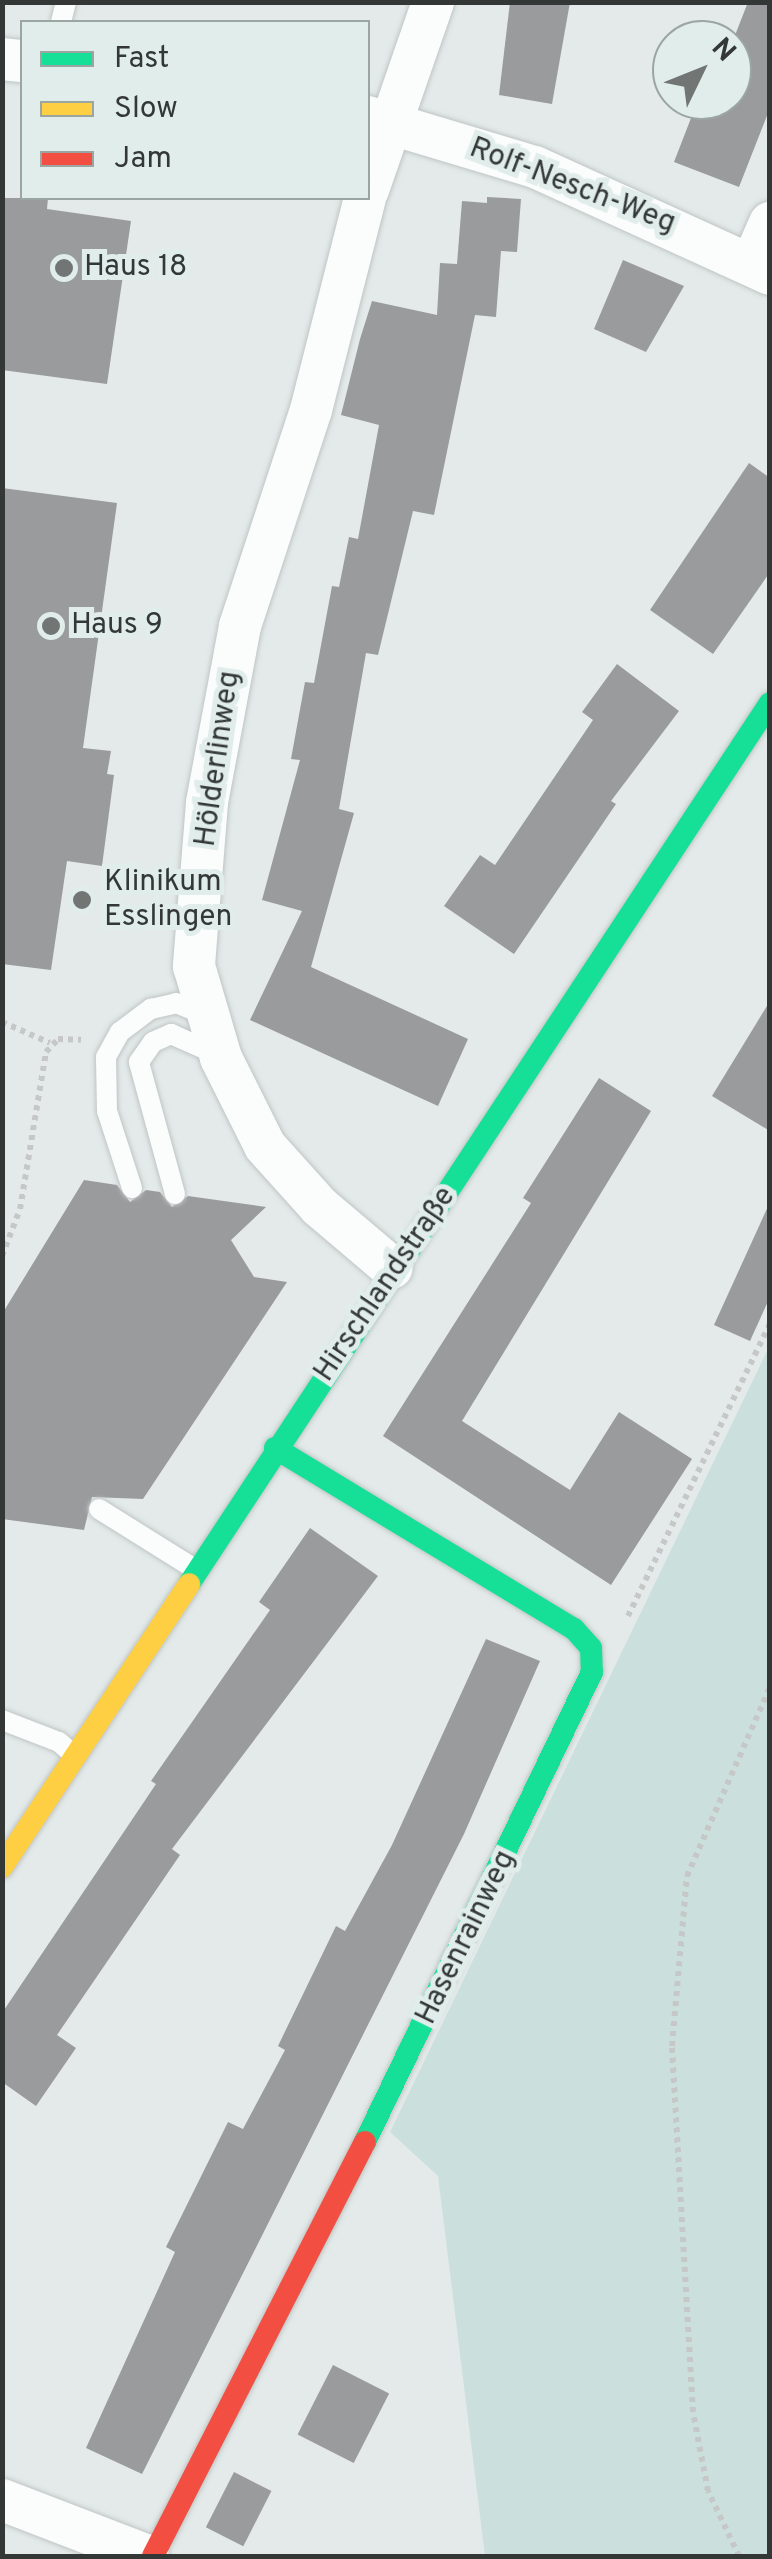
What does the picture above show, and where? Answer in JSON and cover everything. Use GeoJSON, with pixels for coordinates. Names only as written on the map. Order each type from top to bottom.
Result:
{"type":"FeatureCollection","features":[{"type":"Feature","properties":{"kind":"street"},"geometry":{"type":"LineString","coordinates":[[370,178],[380,120],[433,2]]}},
{"type":"Feature","properties":{"kind":"street","name":"Rolf-Nesch-Weg"},"geometry":{"type":"LineString","coordinates":[[380,120],[534,167],[761,269]]}},
{"type":"Feature","properties":{"kind":"street","name":"Hölderlinweg"},"geometry":{"type":"LineString","coordinates":[[364,200],[311,410],[240,626],[207,802],[194,966],[204,1015],[220,1058],[282,1167],[392,1268]]}},
{"type":"Feature","properties":{"kind":"street"},"geometry":{"type":"LineString","coordinates":[[761,269],[770,223]]}},
{"type":"Feature","properties":{"kind":"street","name":"Hirschlandstraße"},"geometry":{"type":"LineString","coordinates":[[2,1867],[392,1268],[478,1150],[770,703]]}},
{"type":"Feature","properties":{"kind":"street"},"geometry":{"type":"LineString","coordinates":[[275,1448],[574,1629],[593,1659]]}},
{"type":"Feature","properties":{"kind":"street","name":"Hasenrainweg"},"geometry":{"type":"LineString","coordinates":[[150,2556],[488,1896],[588,1685],[593,1659]]}},
{"type":"Feature","properties":{"kind":"street"},"geometry":{"type":"LineString","coordinates":[[2,2500],[150,2556]]}},
{"type":"Feature","properties":{"kind":"lane"},"geometry":{"type":"LineString","coordinates":[[132,1188],[104,1092],[112,1042],[138,1016],[164,1004],[204,1015]]}},
{"type":"Feature","properties":{"kind":"lane"},"geometry":{"type":"LineString","coordinates":[[176,1194],[139,1062],[153,1042],[171,1034],[192,1038],[220,1058]]}},
{"type":"Feature","properties":{"kind":"lane"},"geometry":{"type":"LineString","coordinates":[[99,1508],[195,1569]]}},
{"type":"Feature","properties":{"kind":"lane"},"geometry":{"type":"LineString","coordinates":[[2,1720],[59,1742],[73,1754]]}},
{"type":"Feature","properties":{"kind":"path"},"geometry":{"type":"LineString","coordinates":[[2,1022],[50,1043],[112,1042]]}},
{"type":"Feature","properties":{"kind":"path"},"geometry":{"type":"LineString","coordinates":[[2,1256],[20,1209],[50,1043]]}},
{"type":"Feature","properties":{"kind":"path"},"geometry":{"type":"LineString","coordinates":[[593,1659],[625,1620],[770,1323]]}},
{"type":"Feature","properties":{"kind":"path"},"geometry":{"type":"LineString","coordinates":[[739,2556],[708,2491],[694,2412],[673,2029],[687,1876],[770,1687]]}},
{"type":"Feature","properties":{"kind":"shaded area"},"geometry":{"type":"Polygon","coordinates":[[[769,1347],[769,2556],[485,2556],[438,2176],[390,2132],[769,1347]]]}},
{"type":"Feature","properties":{"kind":"building"},"geometry":{"type":"Polygon","coordinates":[[[510,2],[570,2],[552,104],[499,95],[510,2]]]}},
{"type":"Feature","properties":{"kind":"building"},"geometry":{"type":"Polygon","coordinates":[[[748,2],[770,2],[770,108],[739,187],[674,162],[690,120],[752,120],[752,20],[741,20],[748,2]]]}},
{"type":"Feature","properties":{"kind":"building"},"geometry":{"type":"Polygon","coordinates":[[[487,197],[521,199],[517,252],[501,251],[496,317],[475,315],[434,515],[413,511],[378,655],[366,653],[339,809],[354,813],[311,967],[468,1039],[438,1106],[250,1020],[302,911],[262,900],[300,760],[291,759],[305,682],[314,683],[332,586],[339,587],[349,537],[358,539],[379,425],[341,415],[360,339],[372,301],[437,315],[440,263],[457,264],[462,201],[487,203],[487,197]]]}},
{"type":"Feature","properties":{"kind":"building","name":"Haus 18"},"geometry":{"type":"Polygon","coordinates":[[[2,198],[48,200],[47,209],[131,221],[107,384],[2,370],[2,198]]]}},
{"type":"Feature","properties":{"kind":"building"},"geometry":{"type":"Polygon","coordinates":[[[623,260],[684,286],[646,352],[594,329],[623,260]]]}},
{"type":"Feature","properties":{"kind":"building"},"geometry":{"type":"Polygon","coordinates":[[[749,463],[770,478],[770,572],[713,654],[650,610],[749,463]]]}},
{"type":"Feature","properties":{"kind":"building","name":"Haus 9"},"geometry":{"type":"Polygon","coordinates":[[[2,488],[117,503],[83,748],[111,751],[107,774],[114,775],[102,866],[67,861],[51,970],[2,964],[2,488]]]}},
{"type":"Feature","properties":{"kind":"building"},"geometry":{"type":"Polygon","coordinates":[[[617,664],[679,711],[611,801],[616,804],[514,954],[444,906],[480,855],[495,865],[593,720],[582,712],[617,664]]]}},
{"type":"Feature","properties":{"kind":"building"},"geometry":{"type":"Polygon","coordinates":[[[770,1001],[770,1131],[712,1096],[770,1001]]]}},
{"type":"Feature","properties":{"kind":"building"},"geometry":{"type":"Polygon","coordinates":[[[599,1078],[651,1111],[462,1421],[570,1490],[619,1412],[692,1459],[611,1585],[383,1436],[531,1203],[523,1198],[599,1078]]]}},
{"type":"Feature","properties":{"kind":"building"},"geometry":{"type":"Polygon","coordinates":[[[84,1180],[117,1185],[130,1202],[146,1190],[160,1192],[172,1207],[188,1196],[266,1207],[231,1240],[254,1277],[287,1282],[143,1499],[92,1497],[84,1530],[2,1519],[2,1314],[84,1180]]]}},
{"type":"Feature","properties":{"kind":"building"},"geometry":{"type":"Polygon","coordinates":[[[770,1202],[770,1297],[750,1341],[714,1325],[770,1202]]]}},
{"type":"Feature","properties":{"kind":"building"},"geometry":{"type":"Polygon","coordinates":[[[310,1528],[378,1576],[172,1849],[180,1855],[57,2035],[76,2048],[36,2106],[2,2082],[2,2013],[156,1784],[151,1781],[270,1610],[259,1602],[310,1528]]]}},
{"type":"Feature","properties":{"kind":"building"},"geometry":{"type":"Polygon","coordinates":[[[486,1639],[540,1661],[464,1834],[142,2474],[86,2448],[175,2252],[166,2247],[228,2122],[243,2129],[285,2050],[278,2046],[336,1926],[345,1931],[392,1845],[486,1639]]]}},
{"type":"Feature","properties":{"kind":"building"},"geometry":{"type":"Polygon","coordinates":[[[333,2365],[389,2394],[354,2463],[298,2434],[333,2365]]]}},
{"type":"Feature","properties":{"kind":"building"},"geometry":{"type":"Polygon","coordinates":[[[234,2472],[271,2491],[243,2546],[206,2527],[234,2472]]]}},
{"type":"Feature","properties":{"kind":"traffic: fast"},"geometry":{"type":"LineString","coordinates":[[189,1584],[770,703]]}},
{"type":"Feature","properties":{"kind":"traffic: fast"},"geometry":{"type":"LineString","coordinates":[[275,1448],[574,1629],[591,1648],[592,1672],[365,2142]]}},
{"type":"Feature","properties":{"kind":"traffic: slow"},"geometry":{"type":"LineString","coordinates":[[2,1867],[189,1584]]}},
{"type":"Feature","properties":{"kind":"traffic: jam"},"geometry":{"type":"LineString","coordinates":[[153,2556],[365,2142]]}},
{"type":"Feature","properties":{"kind":"place","name":"Haus 18"},"geometry":{"type":"Point","coordinates":[64,268]}},
{"type":"Feature","properties":{"kind":"place","name":"Haus 9"},"geometry":{"type":"Point","coordinates":[51,626]}},
{"type":"Feature","properties":{"kind":"place","name":"Klinikum Esslingen"},"geometry":{"type":"Point","coordinates":[82,900]}}]}
